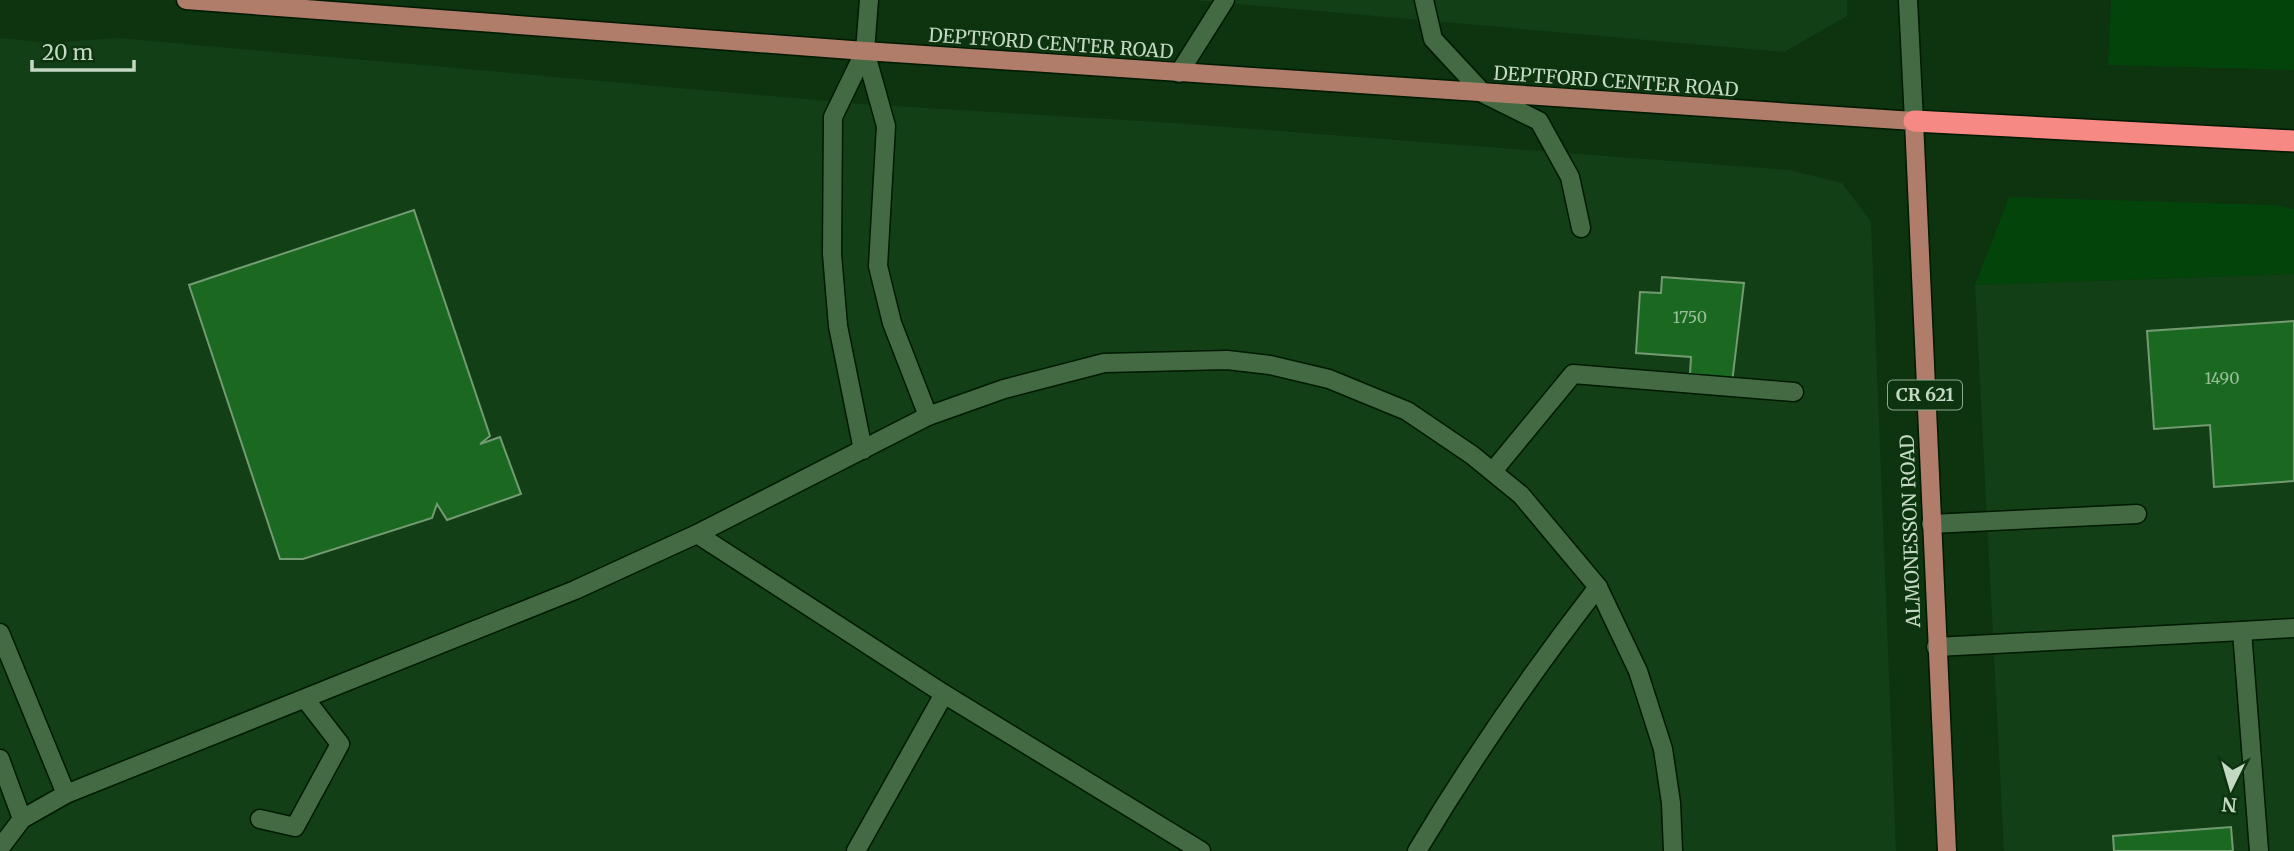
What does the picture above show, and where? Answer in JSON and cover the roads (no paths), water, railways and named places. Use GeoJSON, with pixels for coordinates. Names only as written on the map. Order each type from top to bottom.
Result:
{"type":"FeatureCollection","features":[{"type":"Feature","properties":{"kind":"highway"},"geometry":{"type":"LineString","coordinates":[[1914,121],[2294,141]]}},
{"type":"Feature","properties":{"kind":"main road","name":"DEPTFORD CENTER ROAD"},"geometry":{"type":"LineString","coordinates":[[186,0],[285,5],[1179,73],[1914,121]]}},
{"type":"Feature","properties":{"kind":"main road","name":"ALMONESSON ROAD"},"geometry":{"type":"LineString","coordinates":[[1914,121],[1947,851]]}},
{"type":"Feature","properties":{"kind":"street"},"geometry":{"type":"LineString","coordinates":[[869,0],[865,51],[886,126],[878,266],[892,323],[928,416]]}},
{"type":"Feature","properties":{"kind":"street"},"geometry":{"type":"LineString","coordinates":[[1179,73],[1225,0]]}},
{"type":"Feature","properties":{"kind":"street","name":"ALMONESSON ROAD"},"geometry":{"type":"LineString","coordinates":[[1908,0],[1914,121]]}},
{"type":"Feature","properties":{"kind":"street"},"geometry":{"type":"LineString","coordinates":[[1424,2],[1433,39],[1484,94],[1539,121],[1570,177],[1581,228]]}},
{"type":"Feature","properties":{"kind":"street"},"geometry":{"type":"LineString","coordinates":[[863,450],[838,326],[832,240],[833,117],[865,51]]}},
{"type":"Feature","properties":{"kind":"street"},"geometry":{"type":"LineString","coordinates":[[0,848],[22,819],[66,794],[576,590],[697,534],[928,416],[1004,389],[1104,363],[1227,360],[1270,365],[1329,379],[1407,411],[1493,471],[1521,495],[1598,587],[1638,671],[1663,749],[1671,803],[1673,851]]}},
{"type":"Feature","properties":{"kind":"street"},"geometry":{"type":"LineString","coordinates":[[1493,471],[1573,374],[1794,392]]}},
{"type":"Feature","properties":{"kind":"street"},"geometry":{"type":"LineString","coordinates":[[1931,524],[2137,514]]}},
{"type":"Feature","properties":{"kind":"street"},"geometry":{"type":"LineString","coordinates":[[697,534],[944,694],[1201,851]]}},
{"type":"Feature","properties":{"kind":"street"},"geometry":{"type":"LineString","coordinates":[[1417,851],[1468,766],[1522,687],[1598,587]]}},
{"type":"Feature","properties":{"kind":"street"},"geometry":{"type":"LineString","coordinates":[[1936,647],[2294,628]]}},
{"type":"Feature","properties":{"kind":"street"},"geometry":{"type":"LineString","coordinates":[[2242,631],[2259,851]]}},
{"type":"Feature","properties":{"kind":"street"},"geometry":{"type":"LineString","coordinates":[[0,633],[66,794]]}},
{"type":"Feature","properties":{"kind":"street"},"geometry":{"type":"LineString","coordinates":[[856,851],[944,694]]}},
{"type":"Feature","properties":{"kind":"street"},"geometry":{"type":"LineString","coordinates":[[260,819],[295,827],[340,744],[306,700]]}},
{"type":"Feature","properties":{"kind":"street"},"geometry":{"type":"LineString","coordinates":[[0,759],[22,819]]}}]}
